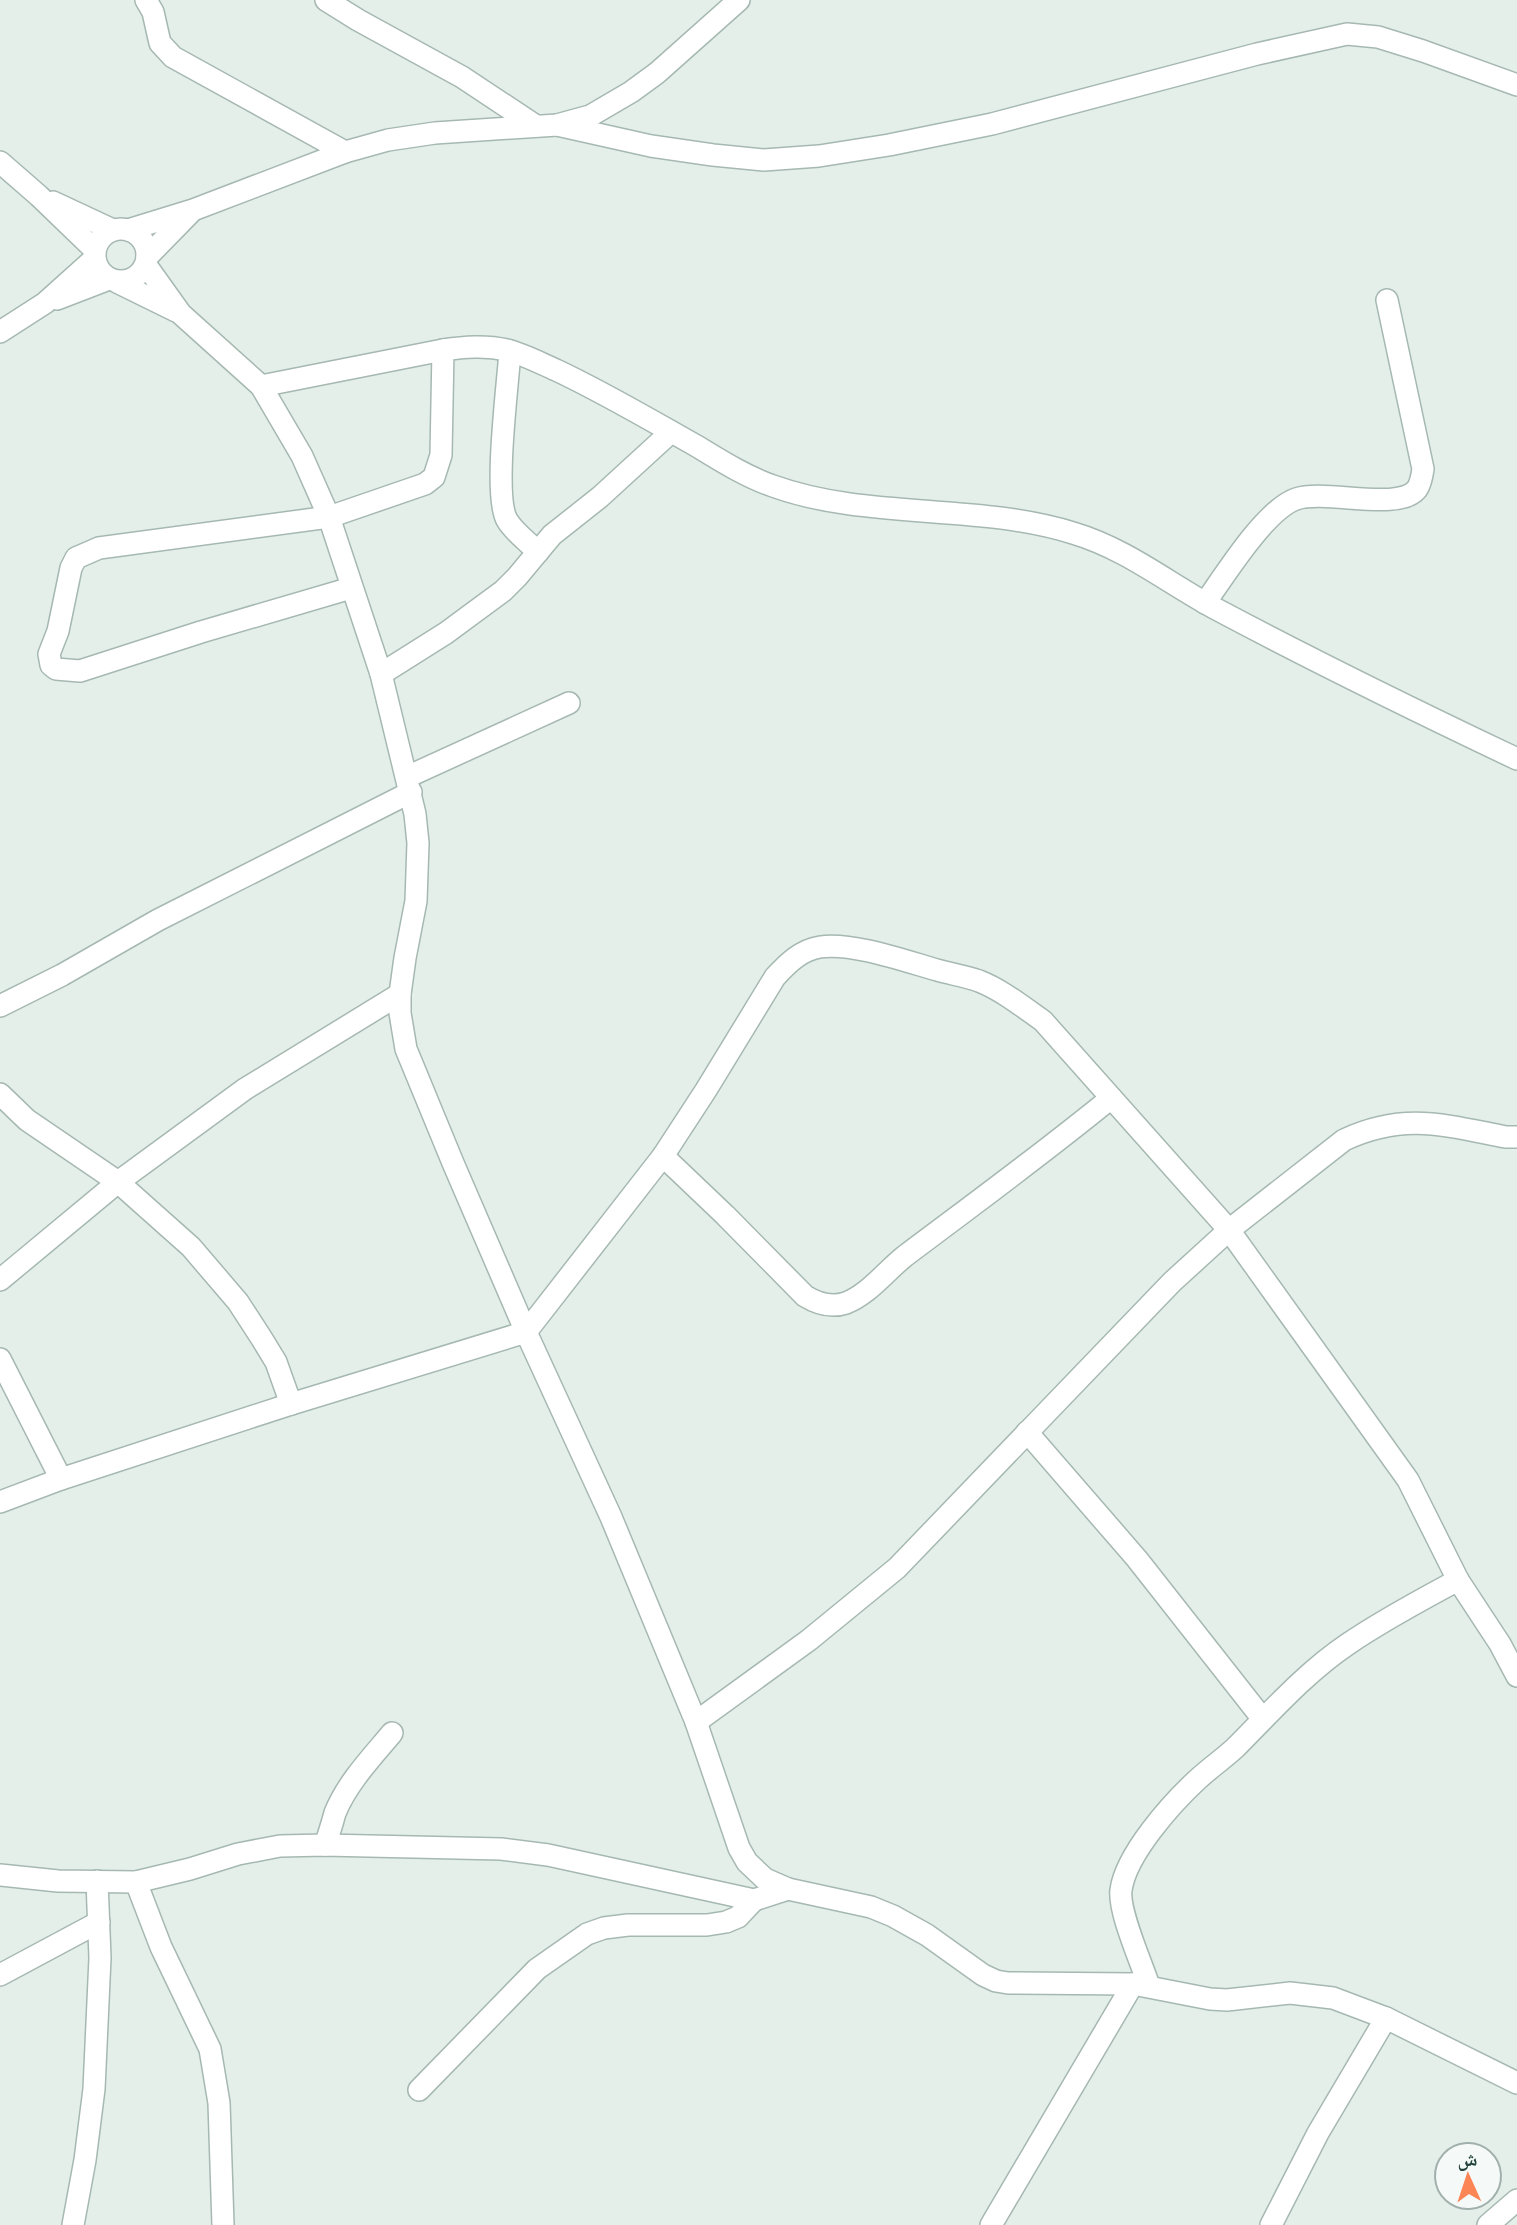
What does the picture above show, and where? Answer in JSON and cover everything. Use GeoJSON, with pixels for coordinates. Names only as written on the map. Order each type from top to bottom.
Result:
{"type":"FeatureCollection","features":[{"type":"Feature","properties":{"kind":"street"},"geometry":{"type":"LineString","coordinates":[[146,0],[153,12],[160,43],[173,57],[345,152]]}},
{"type":"Feature","properties":{"kind":"street"},"geometry":{"type":"LineString","coordinates":[[326,0],[547,126],[651,146],[764,160],[820,156],[992,124],[1257,54],[1348,34],[1378,37],[1517,85]]}},
{"type":"Feature","properties":{"kind":"street"},"geometry":{"type":"LineString","coordinates":[[0,332],[46,303],[94,255],[98,242],[104,235],[193,210],[345,152],[388,140],[435,133],[547,126],[590,116],[657,73],[739,0]]}},
{"type":"Feature","properties":{"kind":"street"},"geometry":{"type":"LineString","coordinates":[[0,162],[38,196],[94,255],[102,274],[181,314]]}},
{"type":"Feature","properties":{"kind":"street"},"geometry":{"type":"LineString","coordinates":[[38,196],[136,234],[142,240],[147,261],[181,314],[261,386],[302,456],[329,517],[381,674],[409,784],[418,843],[416,901],[404,958],[400,994],[406,1049],[526,1332],[611,1517],[696,1722],[739,1848],[747,1862],[765,1879],[788,1889],[872,1907],[893,1916],[996,1981],[1141,1985],[1219,2000],[1290,1993],[1314,1994],[1333,1998],[1386,2018],[1517,2083]]}},
{"type":"Feature","properties":{"kind":"street"},"geometry":{"type":"LineString","coordinates":[[46,303],[113,280],[134,278],[193,210]]}},
{"type":"Feature","properties":{"kind":"street"},"geometry":{"type":"LineString","coordinates":[[1205,603],[1266,521],[1281,507],[1298,499],[1329,496],[1394,500],[1415,491],[1421,482],[1423,469],[1387,300]]}},
{"type":"Feature","properties":{"kind":"street"},"geometry":{"type":"LineString","coordinates":[[261,386],[443,350],[491,347],[510,351],[586,384],[742,473],[771,486],[804,496],[843,503],[984,517],[1071,532],[1110,545],[1205,603],[1398,703],[1517,759]]}},
{"type":"Feature","properties":{"kind":"street"},"geometry":{"type":"LineString","coordinates":[[351,587],[80,671],[56,669],[49,660],[71,568],[76,558],[84,553],[99,548],[329,517],[425,484],[434,477],[441,455],[443,350]]}},
{"type":"Feature","properties":{"kind":"street"},"geometry":{"type":"LineString","coordinates":[[510,351],[501,480],[502,507],[506,520],[538,552]]}},
{"type":"Feature","properties":{"kind":"street"},"geometry":{"type":"LineString","coordinates":[[381,674],[446,633],[503,591],[552,536],[600,497],[671,432]]}},
{"type":"Feature","properties":{"kind":"street"},"geometry":{"type":"LineString","coordinates":[[0,1006],[62,975],[409,784],[569,703]]}},
{"type":"Feature","properties":{"kind":"street"},"geometry":{"type":"LineString","coordinates":[[0,1502],[61,1479],[291,1404],[526,1332],[663,1156],[775,977],[788,962],[801,954],[819,947],[844,948],[891,957],[980,982],[1043,1021],[1229,1230],[1408,1480],[1458,1580],[1500,1644],[1517,1676]]}},
{"type":"Feature","properties":{"kind":"street"},"geometry":{"type":"LineString","coordinates":[[0,1280],[118,1182],[245,1089],[400,994]]}},
{"type":"Feature","properties":{"kind":"street"},"geometry":{"type":"LineString","coordinates":[[0,1094],[27,1120],[118,1182],[191,1247],[238,1302],[276,1362],[291,1404]]}},
{"type":"Feature","properties":{"kind":"street"},"geometry":{"type":"LineString","coordinates":[[663,1156],[805,1296],[831,1306],[846,1303],[861,1295],[902,1259],[1029,1165],[1111,1098]]}},
{"type":"Feature","properties":{"kind":"street"},"geometry":{"type":"LineString","coordinates":[[696,1722],[809,1640],[897,1568],[1172,1282],[1229,1230],[1344,1140],[1365,1130],[1391,1124],[1419,1123],[1517,1137]]}},
{"type":"Feature","properties":{"kind":"street"},"geometry":{"type":"LineString","coordinates":[[0,1359],[61,1479]]}},
{"type":"Feature","properties":{"kind":"street"},"geometry":{"type":"LineString","coordinates":[[1027,1432],[1138,1559],[1262,1718]]}},
{"type":"Feature","properties":{"kind":"street"},"geometry":{"type":"LineString","coordinates":[[991,2225],[1141,1985],[1120,1894],[1124,1875],[1131,1861],[1166,1812],[1317,1667],[1346,1644],[1458,1580]]}},
{"type":"Feature","properties":{"kind":"street"},"geometry":{"type":"LineString","coordinates":[[326,1845],[336,1811],[370,1759],[392,1733]]}},
{"type":"Feature","properties":{"kind":"street"},"geometry":{"type":"LineString","coordinates":[[0,1875],[58,1881],[136,1882],[238,1854],[280,1846],[500,1849],[548,1855],[754,1900]]}},
{"type":"Feature","properties":{"kind":"street"},"geometry":{"type":"LineString","coordinates":[[74,2225],[94,2089],[100,1980],[97,1881]]}},
{"type":"Feature","properties":{"kind":"street"},"geometry":{"type":"LineString","coordinates":[[136,1882],[161,1947],[210,2049],[219,2103],[223,2225]]}},
{"type":"Feature","properties":{"kind":"street"},"geometry":{"type":"LineString","coordinates":[[419,2090],[537,1969],[587,1934],[604,1928],[628,1925],[707,1926],[726,1922],[738,1917],[754,1900],[788,1889]]}},
{"type":"Feature","properties":{"kind":"street"},"geometry":{"type":"LineString","coordinates":[[0,1975],[99,1922]]}},
{"type":"Feature","properties":{"kind":"street"},"geometry":{"type":"LineString","coordinates":[[1271,2225],[1318,2133],[1386,2018]]}},
{"type":"Feature","properties":{"kind":"street"},"geometry":{"type":"LineString","coordinates":[[1488,2225],[1517,2200]]}}]}
